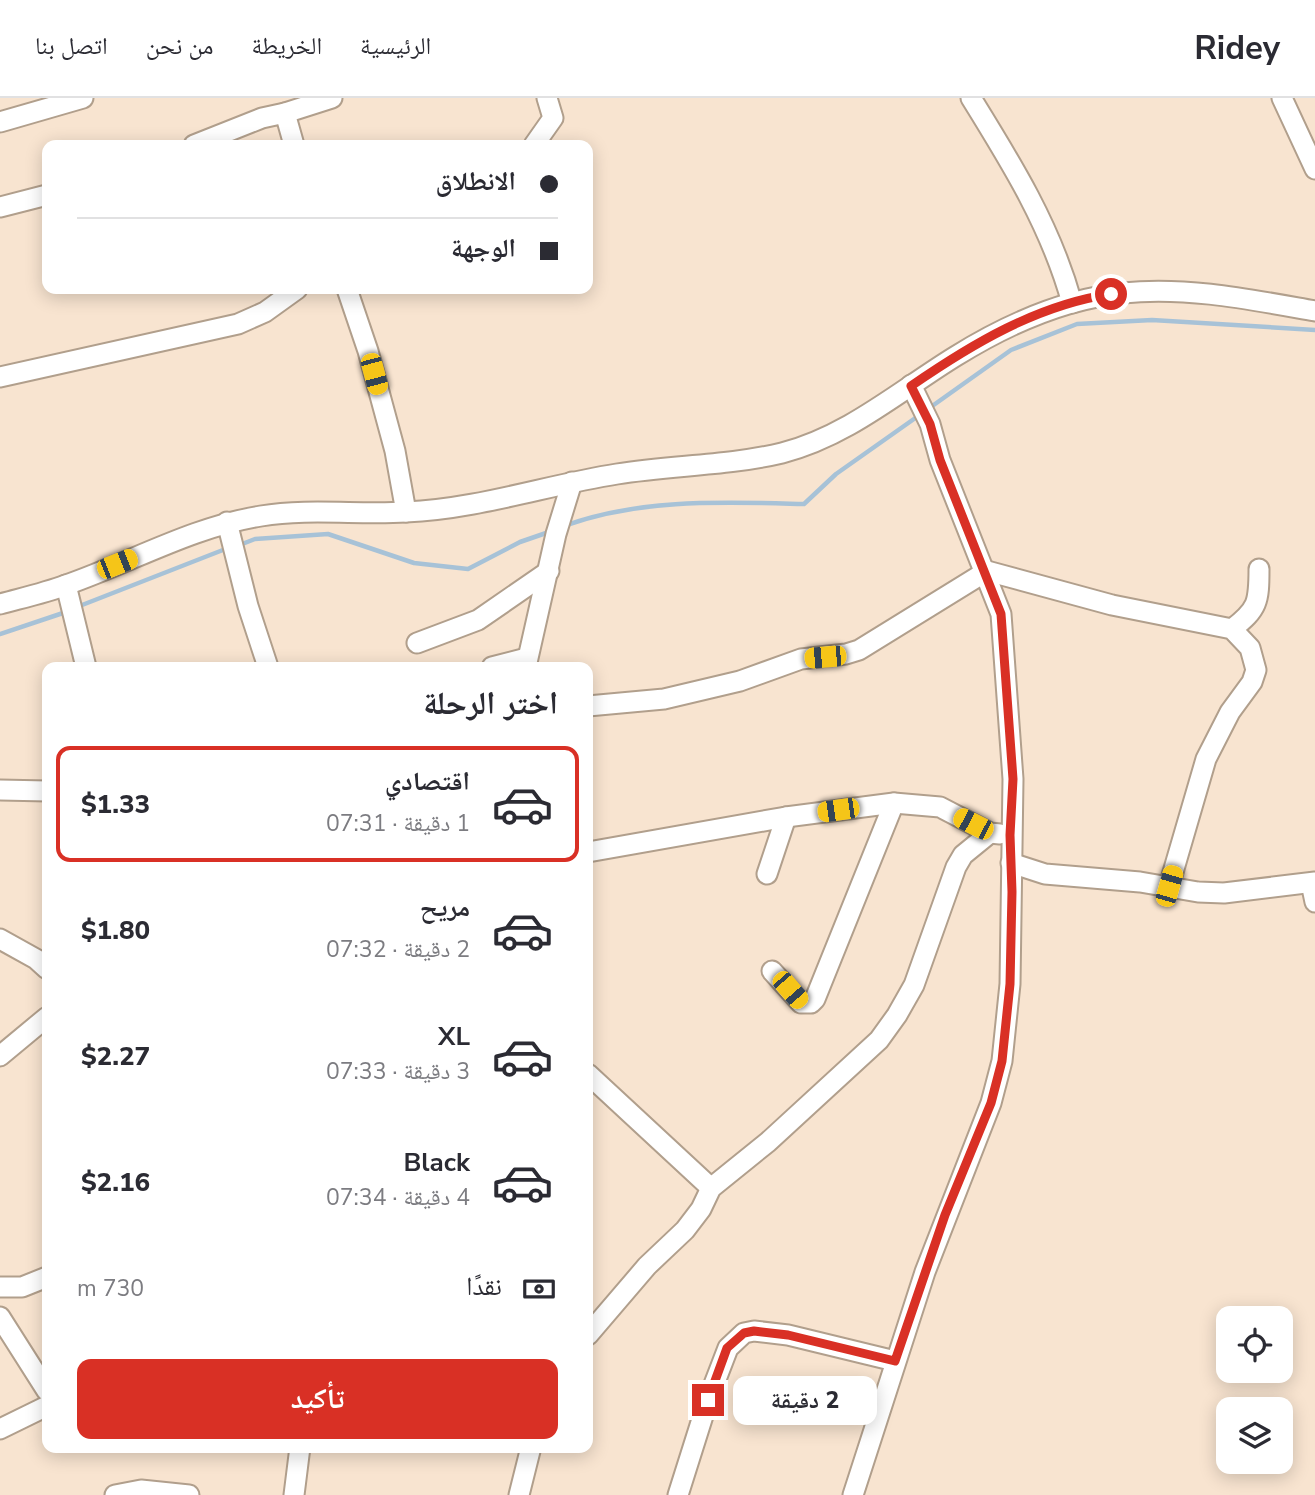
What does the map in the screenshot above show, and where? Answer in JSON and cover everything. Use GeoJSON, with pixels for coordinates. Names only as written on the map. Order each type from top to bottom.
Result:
{"type":"FeatureCollection","features":[{"type":"Feature","properties":{"kind":"street"},"geometry":{"type":"LineString","coordinates":[[0,122],[83,98]]}},
{"type":"Feature","properties":{"kind":"street"},"geometry":{"type":"LineString","coordinates":[[207,140],[262,118],[332,98]]}},
{"type":"Feature","properties":{"kind":"street"},"geometry":{"type":"LineString","coordinates":[[538,140],[553,118],[547,98]]}},
{"type":"Feature","properties":{"kind":"street"},"geometry":{"type":"LineString","coordinates":[[971,98],[1023,183],[1046,229],[1061,264],[1072,303]]}},
{"type":"Feature","properties":{"kind":"street"},"geometry":{"type":"LineString","coordinates":[[1282,98],[1315,169]]}},
{"type":"Feature","properties":{"kind":"street"},"geometry":{"type":"LineString","coordinates":[[285,113],[293,140]]}},
{"type":"Feature","properties":{"kind":"street"},"geometry":{"type":"LineString","coordinates":[[0,207],[42,196]]}},
{"type":"Feature","properties":{"kind":"street"},"geometry":{"type":"LineString","coordinates":[[0,604],[66,585],[194,533],[231,541],[284,514],[407,512],[448,508],[620,473],[723,464],[787,452],[859,421],[988,337],[1014,324],[1072,303],[1125,292],[1163,292],[1199,294],[1315,311]]}},
{"type":"Feature","properties":{"kind":"street"},"geometry":{"type":"LineString","coordinates":[[0,377],[238,324],[265,312],[290,294]]}},
{"type":"Feature","properties":{"kind":"street"},"geometry":{"type":"LineString","coordinates":[[349,294],[368,351],[395,452],[407,512]]}},
{"type":"Feature","properties":{"kind":"street"},"geometry":{"type":"LineString","coordinates":[[853,1495],[945,1215],[991,1103],[1002,1061],[1010,984],[1010,835],[1013,779],[1004,635],[999,604],[940,460],[930,424],[911,386]]}},
{"type":"Feature","properties":{"kind":"street"},"geometry":{"type":"LineString","coordinates":[[526,662],[556,534],[572,482]]}},
{"type":"Feature","properties":{"kind":"street"},"geometry":{"type":"LineString","coordinates":[[231,541],[267,662]]}},
{"type":"Feature","properties":{"kind":"street"},"geometry":{"type":"LineString","coordinates":[[1232,629],[1256,607],[1259,596],[1259,569]]}},
{"type":"Feature","properties":{"kind":"street"},"geometry":{"type":"LineString","coordinates":[[417,643],[478,620],[549,571]]}},
{"type":"Feature","properties":{"kind":"street"},"geometry":{"type":"LineString","coordinates":[[593,706],[664,699],[740,681],[801,659],[859,650],[986,571],[1112,605],[1232,629],[1250,648],[1256,670],[1252,682],[1230,712],[1206,759],[1169,886]]}},
{"type":"Feature","properties":{"kind":"street"},"geometry":{"type":"LineString","coordinates":[[66,585],[85,662]]}},
{"type":"Feature","properties":{"kind":"street"},"geometry":{"type":"LineString","coordinates":[[0,790],[42,792]]}},
{"type":"Feature","properties":{"kind":"street"},"geometry":{"type":"LineString","coordinates":[[593,851],[786,817],[894,803],[940,807],[990,833],[1010,835]]}},
{"type":"Feature","properties":{"kind":"street"},"geometry":{"type":"LineString","coordinates":[[772,971],[801,1003],[811,1003],[815,999],[894,803]]}},
{"type":"Feature","properties":{"kind":"street"},"geometry":{"type":"LineString","coordinates":[[767,874],[786,817]]}},
{"type":"Feature","properties":{"kind":"street"},"geometry":{"type":"LineString","coordinates":[[593,1329],[647,1266],[685,1230],[701,1209],[711,1188],[768,1142],[879,1040],[914,985],[956,867],[963,855],[990,833]]}},
{"type":"Feature","properties":{"kind":"street"},"geometry":{"type":"LineString","coordinates":[[1011,863],[1045,874],[1169,886],[1198,892],[1314,889]]}},
{"type":"Feature","properties":{"kind":"street"},"geometry":{"type":"LineString","coordinates":[[0,939],[42,964]]}},
{"type":"Feature","properties":{"kind":"street"},"geometry":{"type":"LineString","coordinates":[[0,1056],[42,1021]]}},
{"type":"Feature","properties":{"kind":"street"},"geometry":{"type":"LineString","coordinates":[[593,1079],[711,1188]]}},
{"type":"Feature","properties":{"kind":"street"},"geometry":{"type":"LineString","coordinates":[[0,1287],[22,1287],[42,1279]]}},
{"type":"Feature","properties":{"kind":"street"},"geometry":{"type":"LineString","coordinates":[[0,1317],[42,1383]]}},
{"type":"Feature","properties":{"kind":"street"},"geometry":{"type":"LineString","coordinates":[[678,1495],[727,1348],[744,1333],[754,1331],[788,1335],[895,1361]]}},
{"type":"Feature","properties":{"kind":"street"},"geometry":{"type":"LineString","coordinates":[[0,1429],[42,1408]]}},
{"type":"Feature","properties":{"kind":"street"},"geometry":{"type":"LineString","coordinates":[[294,1495],[299,1453]]}},
{"type":"Feature","properties":{"kind":"street"},"geometry":{"type":"LineString","coordinates":[[519,1495],[530,1453]]}},
{"type":"Feature","properties":{"kind":"street"},"geometry":{"type":"LineString","coordinates":[[115,1495],[141,1490],[189,1495]]}},
{"type":"Feature","properties":{"kind":"waterway"},"geometry":{"type":"LineString","coordinates":[[928,409],[1011,350],[1077,324],[1152,320],[1315,330]]}},
{"type":"Feature","properties":{"kind":"waterway"},"geometry":{"type":"LineString","coordinates":[[564,526],[623,510],[652,506],[713,503],[804,504],[836,474],[921,414]]}},
{"type":"Feature","properties":{"kind":"waterway"},"geometry":{"type":"LineString","coordinates":[[237,546],[255,539],[328,534],[414,563],[468,569],[520,542],[549,532]]}},
{"type":"Feature","properties":{"kind":"waterway"},"geometry":{"type":"LineString","coordinates":[[77,607],[228,548]]}},
{"type":"Feature","properties":{"kind":"waterway"},"geometry":{"type":"LineString","coordinates":[[0,634],[69,611]]}},
{"type":"Feature","properties":{"kind":"route"},"geometry":{"type":"LineString","coordinates":[[708,1400],[727,1348],[744,1333],[754,1331],[788,1335],[895,1361],[945,1215],[991,1103],[1002,1061],[1010,984],[1010,835],[1013,779],[1004,635],[996,594],[940,460],[930,424],[911,386],[957,355],[1014,324],[1072,303],[1111,294]]}}]}
